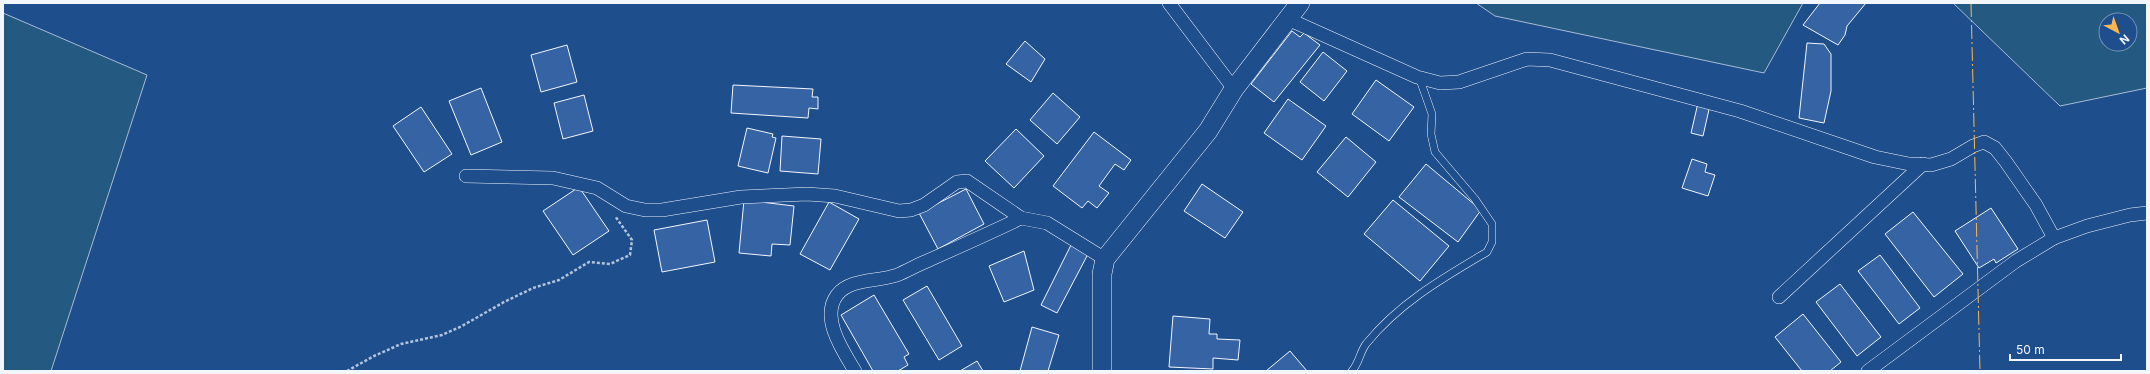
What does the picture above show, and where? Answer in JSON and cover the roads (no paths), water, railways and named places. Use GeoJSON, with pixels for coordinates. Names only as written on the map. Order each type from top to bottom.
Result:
{"type":"FeatureCollection","features":[{"type":"Feature","properties":{"kind":"street"},"geometry":{"type":"LineString","coordinates":[[1169,3],[1234,89]]}},
{"type":"Feature","properties":{"kind":"street"},"geometry":{"type":"LineString","coordinates":[[1102,371],[1102,274],[1105,259],[1208,131],[1234,89],[1300,3]]}},
{"type":"Feature","properties":{"kind":"street"},"geometry":{"type":"LineString","coordinates":[[1288,19],[1419,78],[1440,83],[1459,82],[1528,59],[1550,60],[1740,111],[1875,156],[1909,164],[1931,165],[1951,159],[1984,142],[1995,148],[2036,205],[2054,238]]}},
{"type":"Feature","properties":{"kind":"street"},"geometry":{"type":"LineString","coordinates":[[1779,297],[1923,164]]}},
{"type":"Feature","properties":{"kind":"street"},"geometry":{"type":"LineString","coordinates":[[466,176],[553,178],[597,188],[626,206],[651,210],[669,209],[741,197],[807,194],[835,196],[899,211],[911,210],[924,204],[957,182],[967,181],[1021,218],[1047,223],[1105,259]]}},
{"type":"Feature","properties":{"kind":"street"},"geometry":{"type":"LineString","coordinates":[[1868,371],[2010,266],[2054,238],[2094,224],[2130,215],[2147,213]]}},
{"type":"Feature","properties":{"kind":"street"},"geometry":{"type":"LineString","coordinates":[[855,371],[834,330],[831,316],[837,295],[844,289],[854,284],[896,276],[1021,218]]}},
{"type":"Feature","properties":{"kind":"lane"},"geometry":{"type":"LineString","coordinates":[[1352,371],[1364,346],[1386,321],[1413,298],[1487,252],[1492,242],[1492,224],[1475,199],[1435,152],[1431,134],[1432,114],[1419,78]]}}]}
